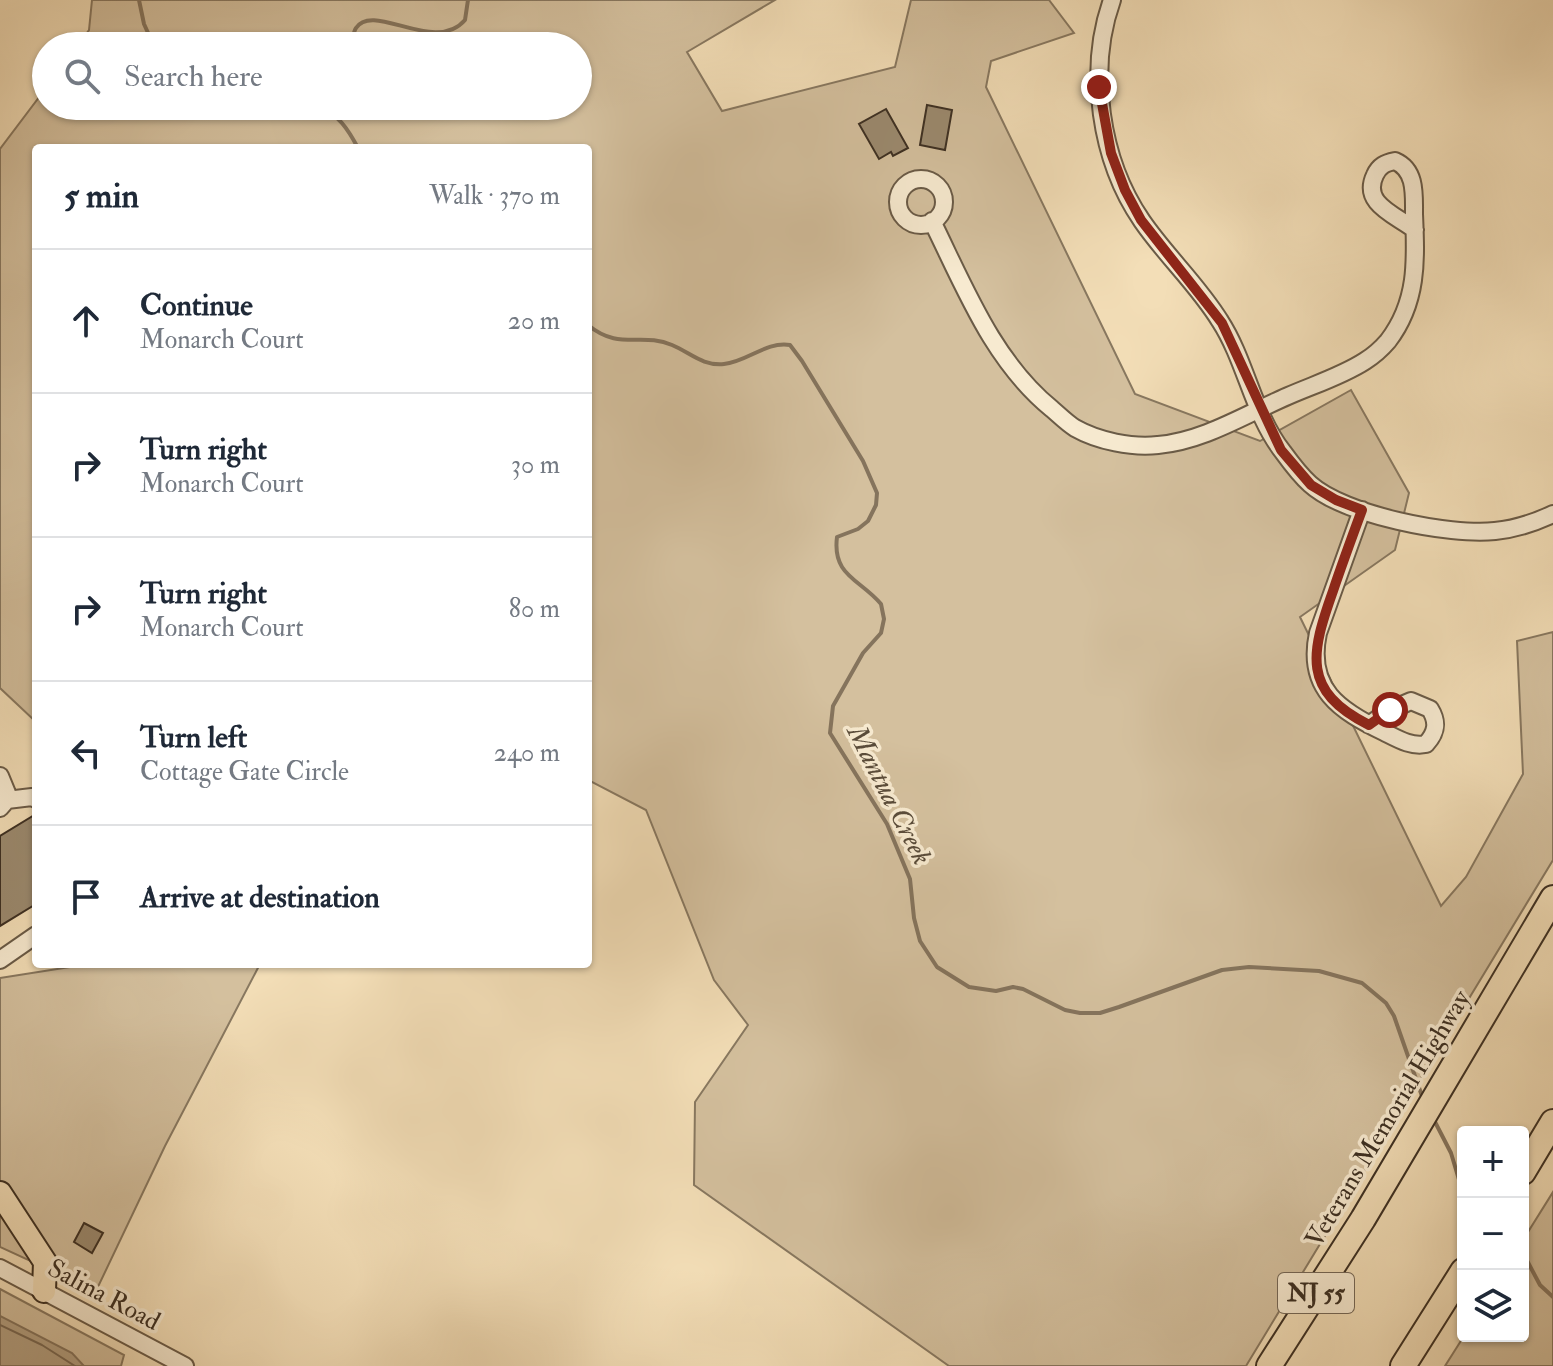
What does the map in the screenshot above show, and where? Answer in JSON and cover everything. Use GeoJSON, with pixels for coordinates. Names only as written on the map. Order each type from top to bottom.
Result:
{"type":"FeatureCollection","features":[{"type":"Feature","properties":{"kind":"highway","name":"Veterans Memorial Highway"},"geometry":{"type":"LineString","coordinates":[[1269,1366],[1363,1219],[1553,898]]}},
{"type":"Feature","properties":{"kind":"highway"},"geometry":{"type":"LineString","coordinates":[[1529,1162],[1550,1128]]}},
{"type":"Feature","properties":{"kind":"highway"},"geometry":{"type":"LineString","coordinates":[[1403,1366],[1457,1281]]}},
{"type":"Feature","properties":{"kind":"main road"},"geometry":{"type":"LineString","coordinates":[[0,1193],[45,1262],[44,1291]]}},
{"type":"Feature","properties":{"kind":"street"},"geometry":{"type":"LineString","coordinates":[[1112,0],[1100,51],[1099,87],[1105,125],[1125,190],[1141,220],[1222,323],[1281,450],[1311,485],[1336,500],[1379,517],[1465,531],[1493,532],[1524,527],[1553,514]]}},
{"type":"Feature","properties":{"kind":"street"},"geometry":{"type":"LineString","coordinates":[[932,221],[986,330],[1015,375],[1074,428],[1101,438],[1153,446],[1203,434],[1365,361],[1386,344],[1401,321],[1412,294],[1416,267],[1415,230]]}},
{"type":"Feature","properties":{"kind":"street"},"geometry":{"type":"LineString","coordinates":[[1362,510],[1318,633],[1315,661],[1326,692],[1369,725]]}},
{"type":"Feature","properties":{"kind":"street"},"geometry":{"type":"LineString","coordinates":[[0,776],[7,793],[4,804],[32,800]]}},
{"type":"Feature","properties":{"kind":"street"},"geometry":{"type":"LineString","coordinates":[[0,960],[32,938]]}},
{"type":"Feature","properties":{"kind":"street","name":"Salina Road"},"geometry":{"type":"LineString","coordinates":[[0,1268],[157,1358],[185,1366]]}},
{"type":"Feature","properties":{"kind":"shaded area"},"geometry":{"type":"Polygon","coordinates":[[[92,0],[775,0],[687,52],[722,111],[895,67],[911,0],[1049,0],[1074,33],[991,61],[986,87],[1135,394],[1260,441],[1351,390],[1409,493],[1395,550],[1300,617],[1441,906],[1466,877],[1523,774],[1517,641],[1553,632],[1553,860],[1246,1366],[949,1366],[694,1185],[695,1102],[748,1025],[714,980],[646,810],[592,782],[592,144],[32,144],[32,718],[0,688],[0,149],[32,107],[32,120],[592,120],[592,32],[88,32],[92,0]]]}},
{"type":"Feature","properties":{"kind":"shaded area"},"geometry":{"type":"Polygon","coordinates":[[[64,968],[258,968],[165,1146],[96,1291],[0,1247],[0,978],[64,968]]]}},
{"type":"Feature","properties":{"kind":"shaded area"},"geometry":{"type":"Polygon","coordinates":[[[1553,1192],[1553,1366],[1445,1366],[1460,1342],[1529,1342],[1529,1230],[1553,1192]]]}},
{"type":"Feature","properties":{"kind":"shaded area"},"geometry":{"type":"Polygon","coordinates":[[[0,1289],[124,1355],[121,1366],[0,1366],[0,1289]]]}},
{"type":"Feature","properties":{"kind":"water"},"geometry":{"type":"Polygon","coordinates":[[[0,1316],[72,1353],[84,1366],[0,1366],[0,1316]]]}},
{"type":"Feature","properties":{"kind":"building"},"geometry":{"type":"Polygon","coordinates":[[[927,105],[952,110],[945,150],[920,145],[927,105]]]}},
{"type":"Feature","properties":{"kind":"building"},"geometry":{"type":"Polygon","coordinates":[[[886,109],[908,148],[879,159],[859,124],[886,109]]]}},
{"type":"Feature","properties":{"kind":"building"},"geometry":{"type":"Polygon","coordinates":[[[32,816],[32,906],[0,926],[0,836],[32,816]]]}},
{"type":"Feature","properties":{"kind":"building"},"geometry":{"type":"Polygon","coordinates":[[[84,1223],[103,1233],[92,1253],[74,1242],[84,1223]]]}},
{"type":"Feature","properties":{"kind":"waterway"},"geometry":{"type":"LineString","coordinates":[[139,0],[148,32]]}},
{"type":"Feature","properties":{"kind":"waterway","name":"Mantua Creek"},"geometry":{"type":"LineString","coordinates":[[438,32],[452,29],[465,20],[468,0]]}},
{"type":"Feature","properties":{"kind":"waterway","name":"Mantua Creek"},"geometry":{"type":"LineString","coordinates":[[354,32],[364,21],[376,20],[438,32]]}},
{"type":"Feature","properties":{"kind":"waterway","name":"Mantua Creek"},"geometry":{"type":"LineString","coordinates":[[339,120],[356,144]]}},
{"type":"Feature","properties":{"kind":"waterway","name":"Mantua Creek"},"geometry":{"type":"LineString","coordinates":[[592,328],[620,339],[661,341],[716,364],[732,362],[773,346],[790,345],[863,461],[877,493],[876,505],[868,521],[858,529],[837,537],[837,550],[843,569],[881,604],[884,619],[881,633],[863,653],[833,706],[830,733],[887,824],[910,879],[920,941],[937,967],[969,987],[996,991],[1013,987],[1023,989],[1065,1010],[1080,1013],[1100,1013],[1222,970],[1249,967],[1319,971],[1362,983],[1386,1003],[1394,1016],[1423,1099]]}},
{"type":"Feature","properties":{"kind":"waterway","name":"Mantua Creek"},"geometry":{"type":"LineString","coordinates":[[1433,1118],[1451,1153],[1457,1173]]}},
{"type":"Feature","properties":{"kind":"waterway","name":"Mantua Creek"},"geometry":{"type":"LineString","coordinates":[[1529,1264],[1540,1285],[1553,1297]]}},
{"type":"Feature","properties":{"kind":"route"},"geometry":{"type":"LineString","coordinates":[[1099,87],[1111,153],[1125,190],[1141,220],[1222,323],[1281,450],[1311,485],[1336,500],[1362,510],[1318,633],[1315,661],[1326,692],[1356,718],[1369,725],[1390,710]]}}]}
